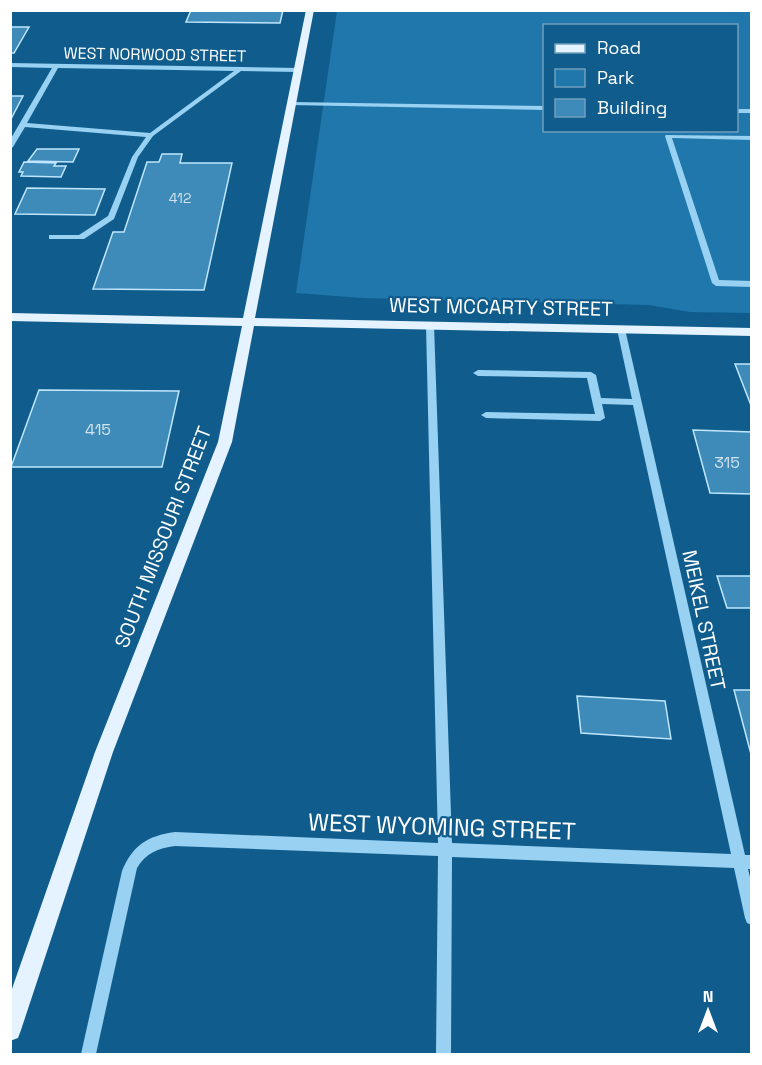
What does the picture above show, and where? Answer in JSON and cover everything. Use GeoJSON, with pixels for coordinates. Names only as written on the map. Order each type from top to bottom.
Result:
{"type":"FeatureCollection","features":[{"type":"Feature","properties":{"kind":"main road","name":"SOUTH MISSOURI STREET"},"geometry":{"type":"LineString","coordinates":[[10,1030],[82,813],[138,661],[215,470],[234,404],[310,10]]}},
{"type":"Feature","properties":{"kind":"main road","name":"WEST MCCARTY STREET"},"geometry":{"type":"LineString","coordinates":[[10,317],[752,332]]}},
{"type":"Feature","properties":{"kind":"street","name":"WEST NORWOOD STREET"},"geometry":{"type":"LineString","coordinates":[[10,65],[298,70]]}},
{"type":"Feature","properties":{"kind":"street"},"geometry":{"type":"LineString","coordinates":[[10,147],[56,66]]}},
{"type":"Feature","properties":{"kind":"street"},"geometry":{"type":"LineString","coordinates":[[51,237],[81,237],[111,217],[135,157],[151,135],[241,69]]}},
{"type":"Feature","properties":{"kind":"street"},"geometry":{"type":"LineString","coordinates":[[292,104],[543,108]]}},
{"type":"Feature","properties":{"kind":"street"},"geometry":{"type":"LineString","coordinates":[[23,125],[151,135]]}},
{"type":"Feature","properties":{"kind":"street"},"geometry":{"type":"LineString","coordinates":[[752,138],[668,136],[716,283],[752,284]]}},
{"type":"Feature","properties":{"kind":"street"},"geometry":{"type":"LineString","coordinates":[[430,325],[445,850],[443,1054]]}},
{"type":"Feature","properties":{"kind":"street","name":"MEIKEL STREET"},"geometry":{"type":"LineString","coordinates":[[621,329],[745,862],[752,918]]}},
{"type":"Feature","properties":{"kind":"street"},"geometry":{"type":"LineString","coordinates":[[478,373],[591,375],[600,418],[486,415]]}},
{"type":"Feature","properties":{"kind":"street"},"geometry":{"type":"LineString","coordinates":[[597,401],[637,402]]}},
{"type":"Feature","properties":{"kind":"street","name":"WEST WYOMING STREET"},"geometry":{"type":"LineString","coordinates":[[88,1054],[125,883],[132,862],[144,848],[159,840],[745,862]]}},
{"type":"Feature","properties":{"kind":"green space"},"geometry":{"type":"Polygon","coordinates":[[[337,11],[751,11],[751,313],[690,312],[649,305],[362,298],[296,293],[337,11]]]}},
{"type":"Feature","properties":{"kind":"building"},"geometry":{"type":"Polygon","coordinates":[[[191,10],[283,10],[280,23],[186,22],[191,10]]]}},
{"type":"Feature","properties":{"kind":"building"},"geometry":{"type":"Polygon","coordinates":[[[10,27],[29,27],[14,53],[10,53],[10,27]]]}},
{"type":"Feature","properties":{"kind":"building"},"geometry":{"type":"Polygon","coordinates":[[[10,96],[23,96],[10,121],[10,96]]]}},
{"type":"Feature","properties":{"kind":"building"},"geometry":{"type":"Polygon","coordinates":[[[37,149],[79,149],[73,162],[28,161],[37,149]]]}},
{"type":"Feature","properties":{"kind":"building"},"geometry":{"type":"Polygon","coordinates":[[[162,154],[182,154],[180,163],[232,163],[204,290],[93,289],[113,232],[124,232],[147,162],[159,162],[162,154]]]}},
{"type":"Feature","properties":{"kind":"building"},"geometry":{"type":"Polygon","coordinates":[[[24,162],[56,163],[54,166],[66,166],[61,177],[21,176],[23,172],[19,172],[24,162]]]}},
{"type":"Feature","properties":{"kind":"building"},"geometry":{"type":"Polygon","coordinates":[[[27,188],[105,189],[95,215],[15,214],[27,188]]]}},
{"type":"Feature","properties":{"kind":"building"},"geometry":{"type":"Polygon","coordinates":[[[735,364],[752,364],[752,408],[735,364]]]}},
{"type":"Feature","properties":{"kind":"building"},"geometry":{"type":"Polygon","coordinates":[[[39,390],[179,391],[162,467],[11,467],[39,390]]]}},
{"type":"Feature","properties":{"kind":"building"},"geometry":{"type":"Polygon","coordinates":[[[693,430],[752,432],[752,494],[710,493],[693,430]]]}},
{"type":"Feature","properties":{"kind":"building"},"geometry":{"type":"Polygon","coordinates":[[[717,576],[752,576],[752,608],[727,608],[717,576]]]}},
{"type":"Feature","properties":{"kind":"building"},"geometry":{"type":"Polygon","coordinates":[[[734,690],[752,690],[752,758],[734,690]]]}},
{"type":"Feature","properties":{"kind":"building"},"geometry":{"type":"Polygon","coordinates":[[[577,696],[665,701],[671,739],[581,733],[577,696]]]}}]}
